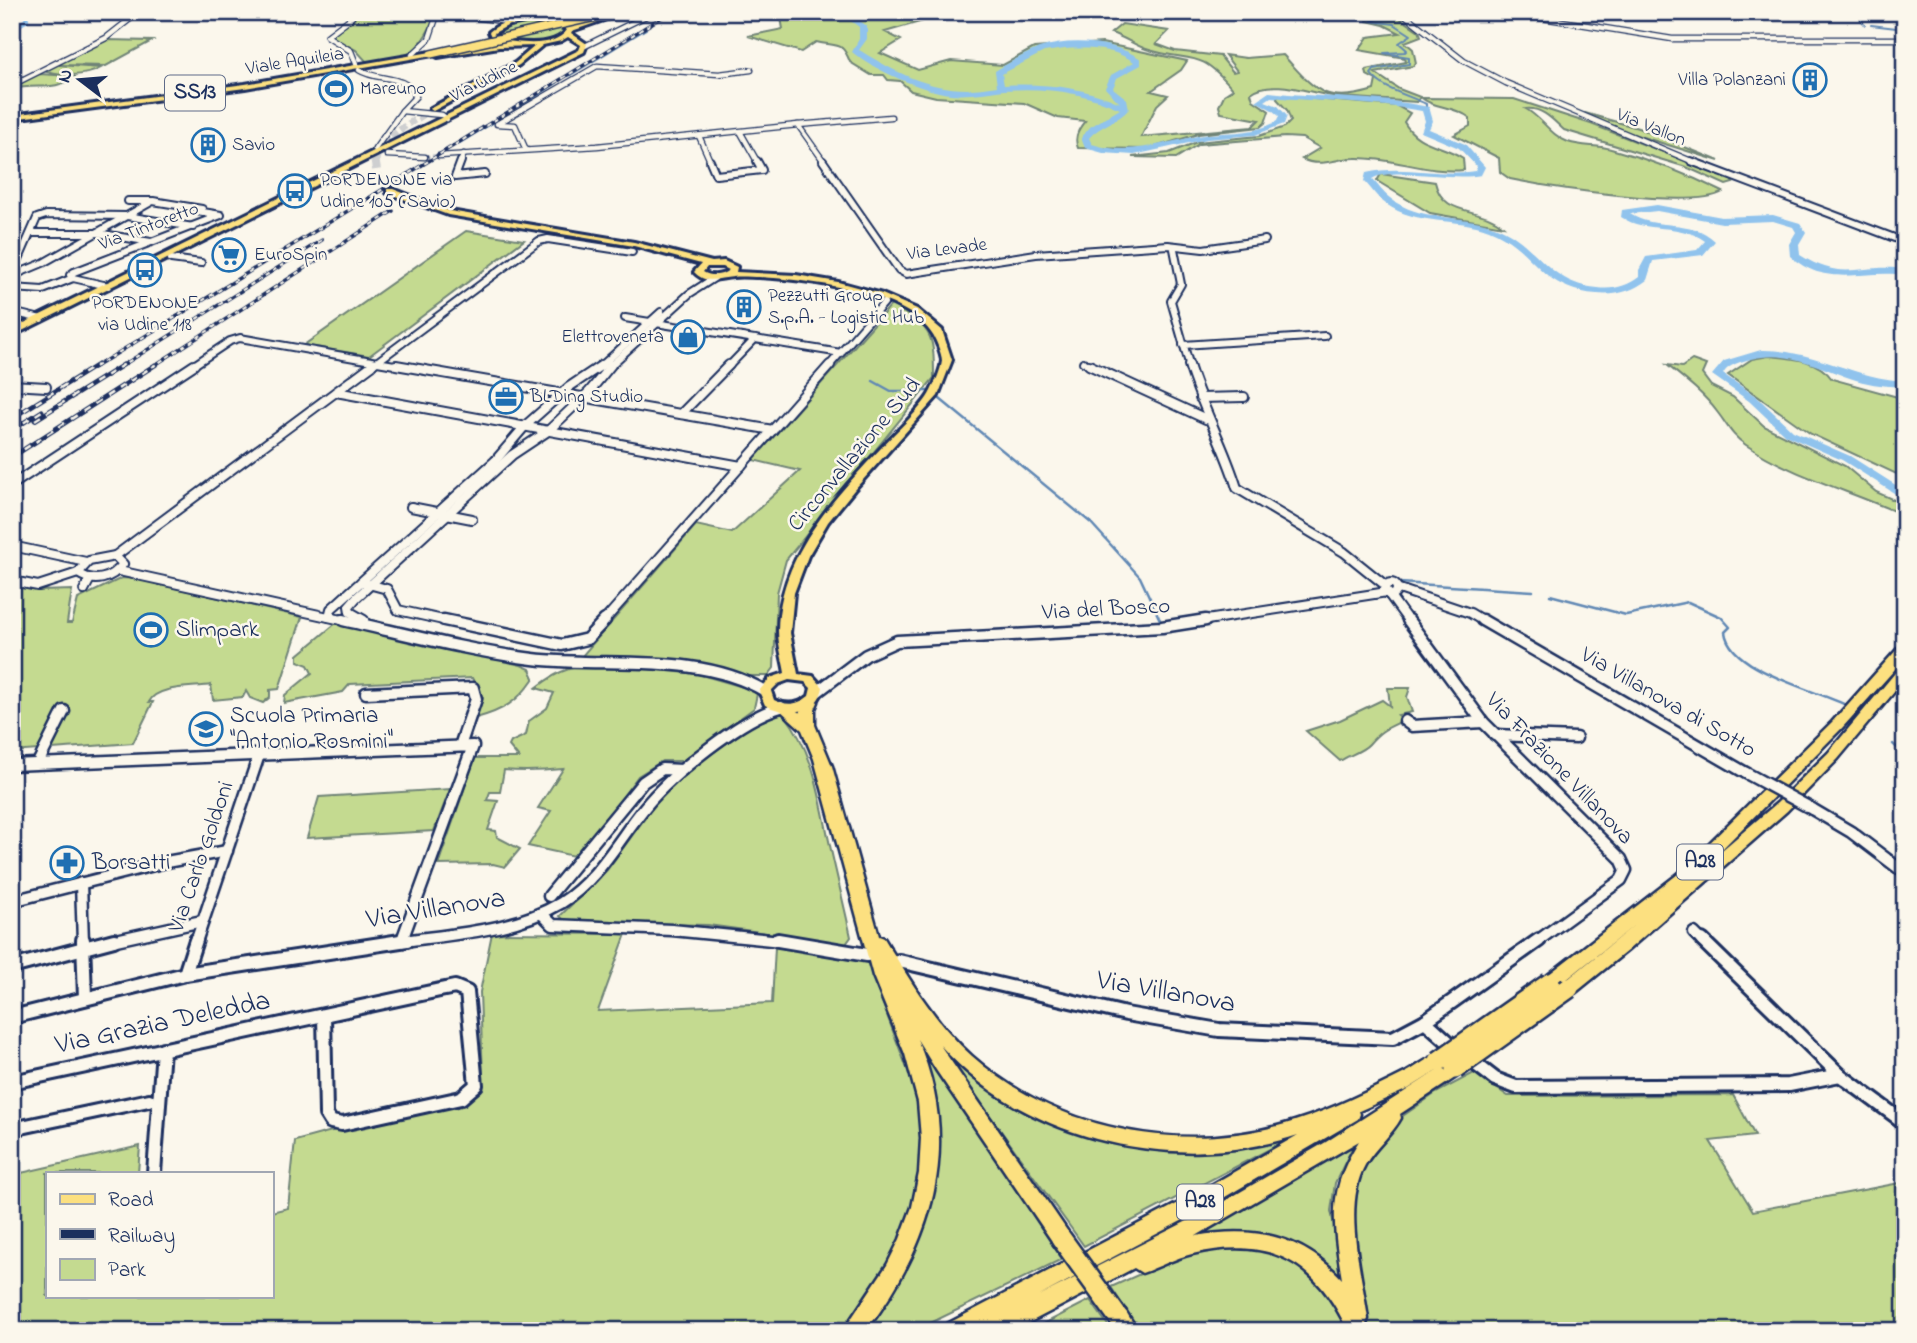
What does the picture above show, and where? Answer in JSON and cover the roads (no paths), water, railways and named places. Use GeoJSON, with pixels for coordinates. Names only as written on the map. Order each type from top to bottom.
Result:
{"type":"FeatureCollection","features":[{"type":"Feature","properties":{"kind":"highway","name":"A28"},"geometry":{"type":"LineString","coordinates":[[954,1331],[1201,1201],[1408,1079],[1447,1065],[1569,988],[1631,939],[1782,807],[1833,756],[1897,671],[1905,649]]}},
{"type":"Feature","properties":{"kind":"highway","name":"A28"},"geometry":{"type":"LineString","coordinates":[[992,1331],[1218,1214],[1333,1148],[1427,1087],[1447,1065],[1684,878],[1837,725],[1897,671]]}},
{"type":"Feature","properties":{"kind":"highway"},"geometry":{"type":"LineString","coordinates":[[813,691],[807,710],[810,729],[824,766],[883,980],[919,1069],[929,1118],[930,1150],[925,1199],[906,1252],[892,1279],[853,1331]]}},
{"type":"Feature","properties":{"kind":"highway"},"geometry":{"type":"LineString","coordinates":[[783,708],[810,729]]}},
{"type":"Feature","properties":{"kind":"highway"},"geometry":{"type":"LineString","coordinates":[[867,922],[924,1015],[966,1061],[988,1080],[1042,1112],[1107,1133],[1192,1144],[1250,1139],[1291,1130],[1408,1079]]}},
{"type":"Feature","properties":{"kind":"highway"},"geometry":{"type":"LineString","coordinates":[[867,922],[909,1010],[1061,1238],[1123,1324]]}},
{"type":"Feature","properties":{"kind":"highway"},"geometry":{"type":"LineString","coordinates":[[1006,1331],[1172,1250],[1204,1242],[1241,1239],[1278,1246],[1323,1273],[1347,1305],[1359,1331],[1343,1210],[1349,1175],[1354,1163],[1379,1129],[1427,1087]]}},
{"type":"Feature","properties":{"kind":"main road"},"geometry":{"type":"LineString","coordinates":[[430,112],[517,64],[532,50],[569,32],[624,12]]}},
{"type":"Feature","properties":{"kind":"main road"},"geometry":{"type":"LineString","coordinates":[[378,65],[491,35],[498,27],[514,23],[555,22],[612,13]]}},
{"type":"Feature","properties":{"kind":"main road","name":"Viale Aquileia"},"geometry":{"type":"LineString","coordinates":[[12,117],[378,65],[612,13]]}},
{"type":"Feature","properties":{"kind":"main road"},"geometry":{"type":"LineString","coordinates":[[555,22],[566,25],[569,32],[581,43]]}},
{"type":"Feature","properties":{"kind":"main road"},"geometry":{"type":"LineString","coordinates":[[491,35],[495,40],[518,44],[532,50]]}},
{"type":"Feature","properties":{"kind":"main road"},"geometry":{"type":"LineString","coordinates":[[378,65],[548,42]]}},
{"type":"Feature","properties":{"kind":"main road","name":"Via Udine"},"geometry":{"type":"LineString","coordinates":[[548,42],[581,43]]}},
{"type":"Feature","properties":{"kind":"main road","name":"Via Udine"},"geometry":{"type":"LineString","coordinates":[[379,155],[431,123],[538,75],[581,43]]}},
{"type":"Feature","properties":{"kind":"main road"},"geometry":{"type":"LineString","coordinates":[[12,333],[379,155]]}},
{"type":"Feature","properties":{"kind":"main road"},"geometry":{"type":"LineString","coordinates":[[390,191],[448,213],[634,244],[681,258],[710,264],[728,264],[732,272],[714,278],[700,272],[681,258]]}},
{"type":"Feature","properties":{"kind":"main road"},"geometry":{"type":"LineString","coordinates":[[700,272],[710,264]]}},
{"type":"Feature","properties":{"kind":"main road","name":"Circonvallazione Sud"},"geometry":{"type":"LineString","coordinates":[[732,272],[844,286],[890,299],[929,323],[946,343],[949,355],[945,379],[935,394],[827,517],[802,552],[793,575],[785,612],[783,638],[788,661],[783,678]]}},
{"type":"Feature","properties":{"kind":"main road"},"geometry":{"type":"LineString","coordinates":[[783,678],[813,691],[783,708],[766,695],[783,678]]}},
{"type":"Feature","properties":{"kind":"street"},"geometry":{"type":"LineString","coordinates":[[12,85],[106,38],[139,12]]}},
{"type":"Feature","properties":{"kind":"street"},"geometry":{"type":"LineString","coordinates":[[375,12],[351,15],[327,36],[352,53],[358,68],[365,75],[401,81],[413,90],[416,96],[393,120],[379,155],[425,157]]}},
{"type":"Feature","properties":{"kind":"street"},"geometry":{"type":"LineString","coordinates":[[410,12],[514,23]]}},
{"type":"Feature","properties":{"kind":"street","name":"Via Vallon"},"geometry":{"type":"LineString","coordinates":[[1401,12],[1464,61],[1509,84],[1664,151],[1905,242]]}},
{"type":"Feature","properties":{"kind":"street"},"geometry":{"type":"LineString","coordinates":[[1506,12],[1672,39],[1905,41]]}},
{"type":"Feature","properties":{"kind":"street"},"geometry":{"type":"LineString","coordinates":[[412,55],[429,39],[438,13]]}},
{"type":"Feature","properties":{"kind":"street","name":"Via Udine"},"geometry":{"type":"LineString","coordinates":[[581,43],[593,44],[653,13]]}},
{"type":"Feature","properties":{"kind":"street"},"geometry":{"type":"LineString","coordinates":[[491,21],[498,27]]}},
{"type":"Feature","properties":{"kind":"street"},"geometry":{"type":"LineString","coordinates":[[526,150],[515,125],[497,124],[597,66],[719,74],[751,70]]}},
{"type":"Feature","properties":{"kind":"street"},"geometry":{"type":"LineString","coordinates":[[402,111],[430,112],[445,117]]}},
{"type":"Feature","properties":{"kind":"street"},"geometry":{"type":"LineString","coordinates":[[430,112],[431,123]]}},
{"type":"Feature","properties":{"kind":"street"},"geometry":{"type":"LineString","coordinates":[[439,156],[741,133],[891,117]]}},
{"type":"Feature","properties":{"kind":"street","name":"Via Levade"},"geometry":{"type":"LineString","coordinates":[[798,125],[903,273],[1036,254],[1168,245],[1174,249]]}},
{"type":"Feature","properties":{"kind":"street"},"geometry":{"type":"LineString","coordinates":[[699,136],[716,175],[762,170],[741,133]]}},
{"type":"Feature","properties":{"kind":"street"},"geometry":{"type":"LineString","coordinates":[[464,154],[455,177],[485,174]]}},
{"type":"Feature","properties":{"kind":"street"},"geometry":{"type":"LineString","coordinates":[[128,201],[153,201]]}},
{"type":"Feature","properties":{"kind":"street"},"geometry":{"type":"LineString","coordinates":[[12,276],[36,267],[153,201]]}},
{"type":"Feature","properties":{"kind":"street","name":"Via Tintoretto"},"geometry":{"type":"LineString","coordinates":[[12,288],[43,290],[73,278],[70,275],[74,272],[221,215],[153,201]]}},
{"type":"Feature","properties":{"kind":"street"},"geometry":{"type":"LineString","coordinates":[[12,276],[37,218],[127,216],[193,227]]}},
{"type":"Feature","properties":{"kind":"street"},"geometry":{"type":"LineString","coordinates":[[31,233],[97,233],[152,242]]}},
{"type":"Feature","properties":{"kind":"street"},"geometry":{"type":"LineString","coordinates":[[12,546],[86,562],[100,557],[116,556],[539,241],[548,239],[632,252]]}},
{"type":"Feature","properties":{"kind":"street"},"geometry":{"type":"LineString","coordinates":[[1174,249],[1265,240]]}},
{"type":"Feature","properties":{"kind":"street","name":"Via Frazione Villanova"},"geometry":{"type":"LineString","coordinates":[[1174,249],[1181,284],[1171,302],[1206,419],[1227,455],[1237,488],[1344,552],[1387,590],[1483,722],[1621,859],[1626,870],[1621,880],[1425,1021]]}},
{"type":"Feature","properties":{"kind":"street"},"geometry":{"type":"LineString","coordinates":[[173,257],[201,263]]}},
{"type":"Feature","properties":{"kind":"street"},"geometry":{"type":"LineString","coordinates":[[305,612],[325,608],[366,583],[443,513],[512,455],[548,430],[584,397],[602,373],[697,282],[700,272]]}},
{"type":"Feature","properties":{"kind":"street"},"geometry":{"type":"LineString","coordinates":[[73,278],[108,286]]}},
{"type":"Feature","properties":{"kind":"street"},"geometry":{"type":"LineString","coordinates":[[443,513],[505,452],[525,426],[563,393],[594,372],[689,294],[714,278]]}},
{"type":"Feature","properties":{"kind":"street"},"geometry":{"type":"LineString","coordinates":[[366,583],[387,589],[398,610],[551,644],[579,643],[592,635],[884,303]]}},
{"type":"Feature","properties":{"kind":"street"},"geometry":{"type":"LineString","coordinates":[[12,312],[41,319]]}},
{"type":"Feature","properties":{"kind":"street"},"geometry":{"type":"LineString","coordinates":[[625,318],[841,353]]}},
{"type":"Feature","properties":{"kind":"street"},"geometry":{"type":"LineString","coordinates":[[1183,345],[1325,336]]}},
{"type":"Feature","properties":{"kind":"street"},"geometry":{"type":"LineString","coordinates":[[12,485],[230,341],[251,338],[773,430]]}},
{"type":"Feature","properties":{"kind":"street"},"geometry":{"type":"LineString","coordinates":[[681,414],[754,339]]}},
{"type":"Feature","properties":{"kind":"street"},"geometry":{"type":"LineString","coordinates":[[1083,362],[1206,419]]}},
{"type":"Feature","properties":{"kind":"street"},"geometry":{"type":"LineString","coordinates":[[12,385],[46,387]]}},
{"type":"Feature","properties":{"kind":"street"},"geometry":{"type":"LineString","coordinates":[[336,392],[741,466]]}},
{"type":"Feature","properties":{"kind":"street"},"geometry":{"type":"LineString","coordinates":[[1199,398],[1244,397]]}},
{"type":"Feature","properties":{"kind":"street"},"geometry":{"type":"LineString","coordinates":[[411,507],[472,519]]}},
{"type":"Feature","properties":{"kind":"street"},"geometry":{"type":"LineString","coordinates":[[116,556],[123,564],[119,571]]}},
{"type":"Feature","properties":{"kind":"street"},"geometry":{"type":"LineString","coordinates":[[12,581],[38,586],[78,573],[86,562]]}},
{"type":"Feature","properties":{"kind":"street"},"geometry":{"type":"LineString","coordinates":[[78,573],[90,579],[119,571],[443,642],[555,661],[690,668],[745,681],[783,678]]}},
{"type":"Feature","properties":{"kind":"street"},"geometry":{"type":"LineString","coordinates":[[84,590],[90,579]]}},
{"type":"Feature","properties":{"kind":"street"},"geometry":{"type":"LineString","coordinates":[[329,617],[349,606],[366,583]]}},
{"type":"Feature","properties":{"kind":"street","name":"Via del Bosco"},"geometry":{"type":"LineString","coordinates":[[813,691],[874,650],[897,641],[1162,627],[1399,589]]}},
{"type":"Feature","properties":{"kind":"street","name":"Via Villanova di Sotto"},"geometry":{"type":"LineString","coordinates":[[1399,589],[1470,613],[1851,832],[1905,873]]}},
{"type":"Feature","properties":{"kind":"street"},"geometry":{"type":"LineString","coordinates":[[329,617],[331,609],[339,601]]}},
{"type":"Feature","properties":{"kind":"street"},"geometry":{"type":"LineString","coordinates":[[349,606],[352,616],[443,642]]}},
{"type":"Feature","properties":{"kind":"street"},"geometry":{"type":"LineString","coordinates":[[745,681],[766,695],[757,716]]}},
{"type":"Feature","properties":{"kind":"street"},"geometry":{"type":"LineString","coordinates":[[366,693],[473,688],[476,699],[461,743]]}},
{"type":"Feature","properties":{"kind":"street"},"geometry":{"type":"LineString","coordinates":[[783,708],[757,716],[682,770],[650,802],[596,876],[580,890],[542,914],[553,925],[572,928],[632,927],[722,933],[867,955]]}},
{"type":"Feature","properties":{"kind":"street"},"geometry":{"type":"LineString","coordinates":[[38,763],[64,711]]}},
{"type":"Feature","properties":{"kind":"street"},"geometry":{"type":"LineString","coordinates":[[1405,722],[1412,726],[1483,722]]}},
{"type":"Feature","properties":{"kind":"street"},"geometry":{"type":"LineString","coordinates":[[1495,735],[1576,738]]}},
{"type":"Feature","properties":{"kind":"street"},"geometry":{"type":"LineString","coordinates":[[12,765],[461,743],[473,746],[402,940]]}},
{"type":"Feature","properties":{"kind":"street","name":"Via Carlo Goldoni"},"geometry":{"type":"LineString","coordinates":[[185,974],[259,755]]}},
{"type":"Feature","properties":{"kind":"street"},"geometry":{"type":"LineString","coordinates":[[549,896],[568,880],[635,789],[662,769],[682,770]]}},
{"type":"Feature","properties":{"kind":"street"},"geometry":{"type":"LineString","coordinates":[[12,901],[80,883],[227,851]]}},
{"type":"Feature","properties":{"kind":"street"},"geometry":{"type":"LineString","coordinates":[[80,883],[85,998]]}},
{"type":"Feature","properties":{"kind":"street","name":"Via Villanova"},"geometry":{"type":"LineString","coordinates":[[12,1017],[185,974],[503,926],[542,914]]}},
{"type":"Feature","properties":{"kind":"street"},"geometry":{"type":"LineString","coordinates":[[12,967],[202,921]]}},
{"type":"Feature","properties":{"kind":"street"},"geometry":{"type":"LineString","coordinates":[[1694,933],[1840,1075],[1905,1122]]}},
{"type":"Feature","properties":{"kind":"street","name":"Via Villanova"},"geometry":{"type":"LineString","coordinates":[[899,961],[1126,1014],[1219,1030],[1392,1038],[1425,1021]]}},
{"type":"Feature","properties":{"kind":"street","name":"Via Grazia Deledda"},"geometry":{"type":"LineString","coordinates":[[12,1082],[449,988],[465,990],[476,1085],[461,1098],[342,1124],[331,1122],[326,1114],[324,1015]]}},
{"type":"Feature","properties":{"kind":"street"},"geometry":{"type":"LineString","coordinates":[[1425,1021],[1495,1079],[1516,1087],[1789,1085],[1840,1075]]}},
{"type":"Feature","properties":{"kind":"street"},"geometry":{"type":"LineString","coordinates":[[154,1172],[163,1049]]}},
{"type":"Feature","properties":{"kind":"street"},"geometry":{"type":"LineString","coordinates":[[12,1129],[149,1100]]}},
{"type":"Feature","properties":{"kind":"waterway"},"geometry":{"type":"LineString","coordinates":[[12,29],[27,20],[25,12]]}},
{"type":"Feature","properties":{"kind":"waterway"},"geometry":{"type":"LineString","coordinates":[[842,12],[863,26],[863,39],[855,50],[891,73],[948,92],[973,93],[1001,88]]}},
{"type":"Feature","properties":{"kind":"waterway"},"geometry":{"type":"LineString","coordinates":[[1368,12],[1381,17],[1372,21],[1394,24],[1411,35],[1399,43],[1407,50],[1405,52],[1384,53],[1409,57],[1409,64],[1374,70],[1371,74],[1389,88],[1426,104],[1426,109]]}},
{"type":"Feature","properties":{"kind":"waterway"},"geometry":{"type":"LineString","coordinates":[[1855,12],[1865,25]]}},
{"type":"Feature","properties":{"kind":"waterway"},"geometry":{"type":"LineString","coordinates":[[1871,25],[1905,29]]}},
{"type":"Feature","properties":{"kind":"waterway"},"geometry":{"type":"LineString","coordinates":[[569,76],[646,29]]}},
{"type":"Feature","properties":{"kind":"waterway"},"geometry":{"type":"LineString","coordinates":[[1757,37],[1864,37]]}},
{"type":"Feature","properties":{"kind":"waterway"},"geometry":{"type":"LineString","coordinates":[[1001,88],[998,73],[1042,50],[1078,46],[1106,48],[1130,55],[1138,61],[1137,65],[1114,77],[1109,88],[1124,101],[1125,108]]}},
{"type":"Feature","properties":{"kind":"waterway"},"geometry":{"type":"LineString","coordinates":[[520,107],[557,83]]}},
{"type":"Feature","properties":{"kind":"waterway"},"geometry":{"type":"LineString","coordinates":[[1001,88],[1064,89],[1096,96],[1125,108]]}},
{"type":"Feature","properties":{"kind":"waterway"},"geometry":{"type":"LineString","coordinates":[[1125,108],[1089,133],[1085,138],[1088,146],[1103,151],[1134,152],[1193,139],[1264,131],[1281,122],[1283,116],[1275,108],[1260,101],[1269,94],[1322,100],[1381,101],[1426,109],[1429,121],[1424,130],[1462,146],[1481,167],[1478,173],[1450,175],[1396,171],[1369,175],[1367,179],[1386,200],[1400,209],[1480,224],[1508,236],[1553,276],[1583,290],[1604,292],[1625,289],[1644,278],[1649,259],[1700,253],[1710,241],[1692,230],[1648,224],[1626,217],[1625,212],[1657,208],[1722,220],[1773,218],[1797,225],[1801,232],[1794,244],[1795,256],[1826,272],[1905,272]]}},
{"type":"Feature","properties":{"kind":"waterway"},"geometry":{"type":"LineString","coordinates":[[460,143],[506,115]]}},
{"type":"Feature","properties":{"kind":"waterway"},"geometry":{"type":"LineString","coordinates":[[1905,384],[1860,378],[1803,357],[1783,353],[1761,353],[1737,359],[1728,363],[1717,375],[1753,399],[1789,433],[1846,458],[1905,496]]}},
{"type":"Feature","properties":{"kind":"waterway"},"geometry":{"type":"LineString","coordinates":[[873,381],[891,391],[928,391]]}},
{"type":"Feature","properties":{"kind":"waterway"},"geometry":{"type":"LineString","coordinates":[[940,399],[1091,523],[1140,577],[1161,622],[1179,619]]}},
{"type":"Feature","properties":{"kind":"waterway"},"geometry":{"type":"LineString","coordinates":[[1399,583],[1533,591]]}},
{"type":"Feature","properties":{"kind":"waterway"},"geometry":{"type":"LineString","coordinates":[[1550,595],[1626,615],[1688,602],[1721,617],[1730,627],[1725,632],[1730,646],[1742,658],[1777,678],[1848,706]]}},
{"type":"Feature","properties":{"kind":"waterway"},"geometry":{"type":"LineString","coordinates":[[1893,744],[1905,755]]}},
{"type":"Feature","properties":{"kind":"tunnel"},"geometry":{"type":"LineString","coordinates":[[375,162],[390,138],[433,109]]}},
{"type":"Feature","properties":{"kind":"tunnel"},"geometry":{"type":"LineString","coordinates":[[425,157],[439,156]]}},
{"type":"Feature","properties":{"kind":"tunnel"},"geometry":{"type":"LineString","coordinates":[[375,162],[378,179],[390,191]]}},
{"type":"Feature","properties":{"kind":"railway"},"geometry":{"type":"LineString","coordinates":[[95,367],[670,12]]}},
{"type":"Feature","properties":{"kind":"railway"},"geometry":{"type":"LineString","coordinates":[[152,367],[393,211]]}},
{"type":"Feature","properties":{"kind":"railway"},"geometry":{"type":"LineString","coordinates":[[120,367],[322,240]]}},
{"type":"Feature","properties":{"kind":"railway"},"geometry":{"type":"LineString","coordinates":[[12,418],[97,365]]}},
{"type":"Feature","properties":{"kind":"railway"},"geometry":{"type":"LineString","coordinates":[[35,420],[123,365]]}},
{"type":"Feature","properties":{"kind":"railway"},"geometry":{"type":"LineString","coordinates":[[12,457],[155,365]]}},
{"type":"Feature","properties":{"kind":"railway"},"geometry":{"type":"LineString","coordinates":[[12,430],[42,411]]}},
{"type":"Feature","properties":{"kind":"place","name":"Villa Polanzani"},"geometry":{"type":"Point","coordinates":[1810,80]}},
{"type":"Feature","properties":{"kind":"place","name":"Mareuno"},"geometry":{"type":"Point","coordinates":[336,89]}},
{"type":"Feature","properties":{"kind":"place","name":"Savio"},"geometry":{"type":"Point","coordinates":[208,145]}},
{"type":"Feature","properties":{"kind":"place","name":"PORDENONE via Udine 105 (Savio)"},"geometry":{"type":"Point","coordinates":[295,191]}},
{"type":"Feature","properties":{"kind":"place","name":"EuroSpin"},"geometry":{"type":"Point","coordinates":[229,255]}},
{"type":"Feature","properties":{"kind":"place","name":"PORDENONE via Udine 118"},"geometry":{"type":"Point","coordinates":[145,270]}},
{"type":"Feature","properties":{"kind":"place","name":"Pezzutti Group S.p.A. - Logistic Hub"},"geometry":{"type":"Point","coordinates":[744,307]}},
{"type":"Feature","properties":{"kind":"place","name":"Elettroveneta"},"geometry":{"type":"Point","coordinates":[688,337]}},
{"type":"Feature","properties":{"kind":"place","name":"BLDing Studio"},"geometry":{"type":"Point","coordinates":[506,397]}},
{"type":"Feature","properties":{"kind":"place","name":"Slimpark"},"geometry":{"type":"Point","coordinates":[151,630]}},
{"type":"Feature","properties":{"kind":"place","name":"Scuola Primaria \"Antonio Rosmini\""},"geometry":{"type":"Point","coordinates":[206,729]}},
{"type":"Feature","properties":{"kind":"place","name":"Borsatti"},"geometry":{"type":"Point","coordinates":[67,863]}}]}
